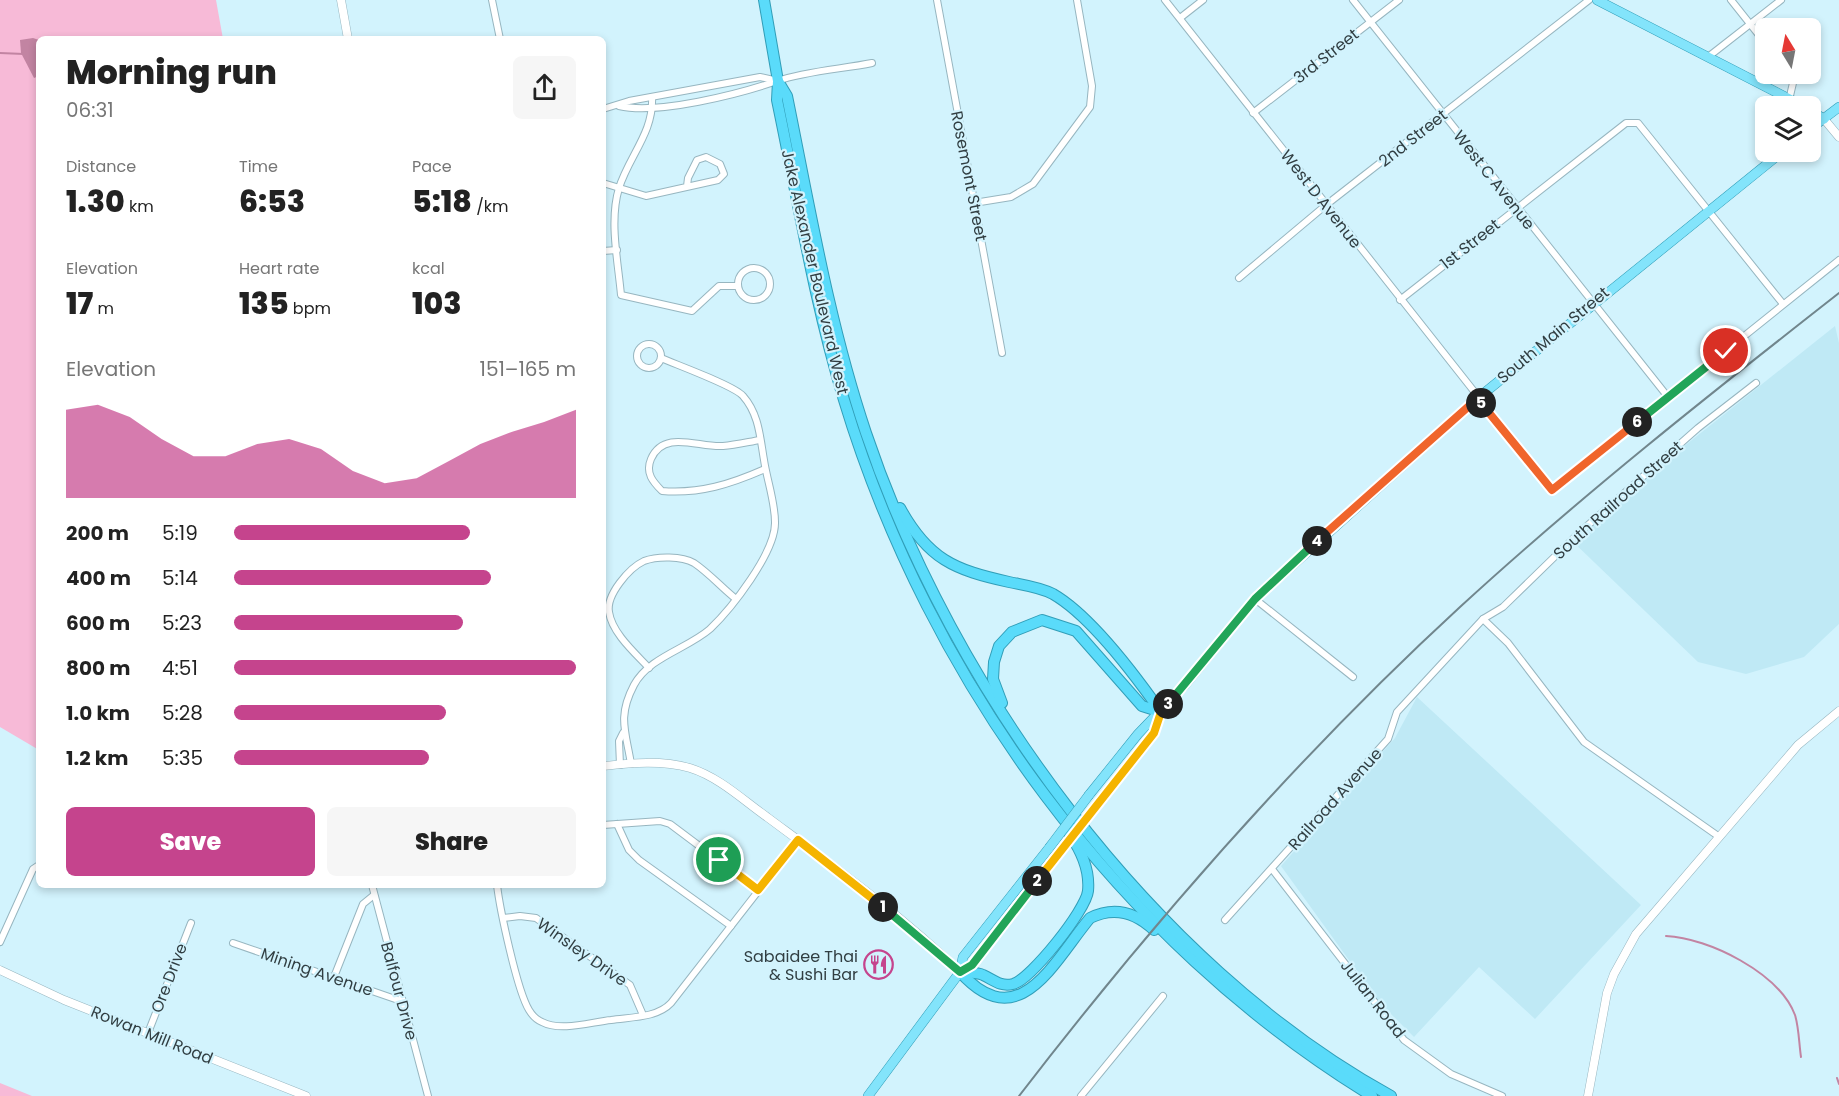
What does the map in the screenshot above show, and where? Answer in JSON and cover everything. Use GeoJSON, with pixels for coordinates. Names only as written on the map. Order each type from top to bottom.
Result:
{"type":"FeatureCollection","features":[{"type":"Feature","properties":{"kind":"highway","name":"Jake Alexander Boulevard West"},"geometry":{"type":"LineString","coordinates":[[764,0],[777,81],[777,100],[826,335],[861,452],[914,579],[965,675],[1037,774]]}},
{"type":"Feature","properties":{"kind":"highway","name":"Jake Alexander Boulevard West"},"geometry":{"type":"LineString","coordinates":[[777,81],[787,96],[827,293]]}},
{"type":"Feature","properties":{"kind":"highway"},"geometry":{"type":"LineString","coordinates":[[827,293],[839,324],[869,424],[896,497],[910,527],[923,544],[952,566],[1044,591],[1068,604],[1085,618],[1161,712]]}},
{"type":"Feature","properties":{"kind":"highway"},"geometry":{"type":"LineString","coordinates":[[827,293],[848,379],[866,435],[908,542],[958,642],[1037,774],[1113,877],[1198,965],[1240,1001]]}},
{"type":"Feature","properties":{"kind":"highway"},"geometry":{"type":"LineString","coordinates":[[960,972],[981,974],[999,984],[1012,985],[1024,979],[1079,911],[1088,895],[1089,877],[1085,860],[1077,845],[1046,803],[1037,774],[998,697],[993,679],[994,662],[999,646],[1012,632],[1026,624],[1042,620],[1076,631],[1142,706],[1161,712]]}},
{"type":"Feature","properties":{"kind":"highway"},"geometry":{"type":"LineString","coordinates":[[1037,774],[1088,836],[1187,941],[1297,1035],[1391,1096]]}},
{"type":"Feature","properties":{"kind":"highway"},"geometry":{"type":"LineString","coordinates":[[960,972],[970,984],[991,996],[1019,996],[1034,988],[1090,918],[1101,912],[1118,911],[1143,920],[1195,968],[1324,1067],[1372,1096]]}},
{"type":"Feature","properties":{"kind":"main road"},"geometry":{"type":"LineString","coordinates":[[1597,0],[1779,96]]}},
{"type":"Feature","properties":{"kind":"main road"},"geometry":{"type":"LineString","coordinates":[[1821,121],[1839,107]]}},
{"type":"Feature","properties":{"kind":"main road","name":"South Main Street"},"geometry":{"type":"LineString","coordinates":[[960,972],[963,957],[1089,795],[1138,734],[1161,712],[1255,599],[1478,398],[1592,303],[1769,162]]}},
{"type":"Feature","properties":{"kind":"main road","name":"South Main Street"},"geometry":{"type":"LineString","coordinates":[[868,1096],[960,972],[972,965],[1154,733],[1161,712]]}},
{"type":"Feature","properties":{"kind":"street"},"geometry":{"type":"LineString","coordinates":[[341,0],[347,36]]}},
{"type":"Feature","properties":{"kind":"street"},"geometry":{"type":"LineString","coordinates":[[492,0],[499,36]]}},
{"type":"Feature","properties":{"kind":"street","name":"Rosemont Street"},"geometry":{"type":"LineString","coordinates":[[937,0],[1002,353]]}},
{"type":"Feature","properties":{"kind":"street"},"geometry":{"type":"LineString","coordinates":[[974,203],[1011,197],[1033,184],[1090,107],[1092,86],[1077,0]]}},
{"type":"Feature","properties":{"kind":"street","name":"West D Avenue"},"geometry":{"type":"LineString","coordinates":[[1166,0],[1400,300],[1552,490],[1668,397]]}},
{"type":"Feature","properties":{"kind":"street"},"geometry":{"type":"LineString","coordinates":[[1180,18],[1203,0]]}},
{"type":"Feature","properties":{"kind":"street","name":"West C Avenue"},"geometry":{"type":"LineString","coordinates":[[1353,0],[1668,397]]}},
{"type":"Feature","properties":{"kind":"street","name":"3rd Street"},"geometry":{"type":"LineString","coordinates":[[1253,113],[1400,0]]}},
{"type":"Feature","properties":{"kind":"street","name":"2nd Street"},"geometry":{"type":"LineString","coordinates":[[1239,278],[1326,205],[1589,0]]}},
{"type":"Feature","properties":{"kind":"street"},"geometry":{"type":"LineString","coordinates":[[1731,0],[1755,30]]}},
{"type":"Feature","properties":{"kind":"street"},"geometry":{"type":"LineString","coordinates":[[1708,57],[1780,0]]}},
{"type":"Feature","properties":{"kind":"street"},"geometry":{"type":"LineString","coordinates":[[619,106],[630,108],[666,106],[762,88],[777,81],[872,63]]}},
{"type":"Feature","properties":{"kind":"street"},"geometry":{"type":"LineString","coordinates":[[606,108],[652,97],[760,77],[777,81]]}},
{"type":"Feature","properties":{"kind":"street"},"geometry":{"type":"LineString","coordinates":[[652,97],[647,131],[619,188],[615,217],[621,295],[692,311],[719,286],[738,286]]}},
{"type":"Feature","properties":{"kind":"street"},"geometry":{"type":"LineString","coordinates":[[1824,119],[1839,137]]}},
{"type":"Feature","properties":{"kind":"street","name":"1st Street"},"geometry":{"type":"LineString","coordinates":[[1400,300],[1626,123],[1638,123],[1707,210]]}},
{"type":"Feature","properties":{"kind":"street"},"geometry":{"type":"LineString","coordinates":[[606,184],[646,196],[718,180],[724,174],[720,164],[706,157],[697,160],[688,178],[687,186]]}},
{"type":"Feature","properties":{"kind":"street"},"geometry":{"type":"LineString","coordinates":[[1707,210],[1783,304]]}},
{"type":"Feature","properties":{"kind":"street"},"geometry":{"type":"LineString","coordinates":[[606,251],[617,250]]}},
{"type":"Feature","properties":{"kind":"street"},"geometry":{"type":"LineString","coordinates":[[1668,397],[1839,260]]}},
{"type":"Feature","properties":{"kind":"street"},"geometry":{"type":"LineString","coordinates":[[753,268],[765,272],[770,283],[767,295],[756,301],[744,297],[738,286],[741,274],[753,268]]}},
{"type":"Feature","properties":{"kind":"street"},"geometry":{"type":"LineString","coordinates":[[650,344],[659,349],[661,358],[656,366],[647,369],[638,364],[636,354],[641,346],[650,344]]}},
{"type":"Feature","properties":{"kind":"street"},"geometry":{"type":"LineString","coordinates":[[620,765],[619,741],[623,733],[630,693],[635,683],[649,668],[697,639],[736,599],[771,542],[776,523],[757,417],[742,394],[661,358]]}},
{"type":"Feature","properties":{"kind":"street","name":"South Railroad Street"},"geometry":{"type":"LineString","coordinates":[[1483,619],[1503,607],[1579,533],[1698,428],[1756,383]]}},
{"type":"Feature","properties":{"kind":"street"},"geometry":{"type":"LineString","coordinates":[[760,440],[721,446],[675,442],[654,451],[648,466],[650,479],[663,491],[681,493],[715,488],[765,469]]}},
{"type":"Feature","properties":{"kind":"street"},"geometry":{"type":"LineString","coordinates":[[649,668],[619,634],[609,612],[612,595],[631,572],[645,561],[669,557],[693,562],[736,599]]}},
{"type":"Feature","properties":{"kind":"street"},"geometry":{"type":"LineString","coordinates":[[1255,599],[1353,677]]}},
{"type":"Feature","properties":{"kind":"street"},"geometry":{"type":"LineString","coordinates":[[1483,619],[1508,643],[1584,742],[1718,836]]}},
{"type":"Feature","properties":{"kind":"street","name":"Railroad Avenue"},"geometry":{"type":"LineString","coordinates":[[1225,920],[1388,740],[1397,712],[1483,619]]}},
{"type":"Feature","properties":{"kind":"street"},"geometry":{"type":"LineString","coordinates":[[1588,1096],[1602,1014],[1614,974],[1636,934],[1798,745],[1839,711]]}},
{"type":"Feature","properties":{"kind":"street"},"geometry":{"type":"LineString","coordinates":[[623,733],[628,742],[631,764]]}},
{"type":"Feature","properties":{"kind":"street"},"geometry":{"type":"LineString","coordinates":[[606,766],[665,763],[705,774],[798,840],[933,946],[960,972]]}},
{"type":"Feature","properties":{"kind":"street"},"geometry":{"type":"LineString","coordinates":[[606,825],[660,821],[670,824],[758,890]]}},
{"type":"Feature","properties":{"kind":"street"},"geometry":{"type":"LineString","coordinates":[[617,824],[629,850],[639,860],[731,926]]}},
{"type":"Feature","properties":{"kind":"street"},"geometry":{"type":"LineString","coordinates":[[498,888],[524,1000],[530,1013],[540,1022],[562,1026],[643,1016],[667,1008],[798,840]]}},
{"type":"Feature","properties":{"kind":"street"},"geometry":{"type":"LineString","coordinates":[[0,942],[33,869],[36,867]]}},
{"type":"Feature","properties":{"kind":"street","name":"Julian Road"},"geometry":{"type":"LineString","coordinates":[[1272,869],[1404,1040],[1451,1074],[1502,1096]]}},
{"type":"Feature","properties":{"kind":"street","name":"Balfour Drive"},"geometry":{"type":"LineString","coordinates":[[373,888],[428,1096]]}},
{"type":"Feature","properties":{"kind":"street"},"geometry":{"type":"LineString","coordinates":[[334,977],[363,904],[374,895]]}},
{"type":"Feature","properties":{"kind":"street","name":"Winsley Drive"},"geometry":{"type":"LineString","coordinates":[[503,918],[520,916],[536,918],[630,985],[643,1016]]}},
{"type":"Feature","properties":{"kind":"street","name":"Ore Drive"},"geometry":{"type":"LineString","coordinates":[[148,1033],[190,923]]}},
{"type":"Feature","properties":{"kind":"street","name":"Mining Avenue"},"geometry":{"type":"LineString","coordinates":[[233,943],[401,1001]]}},
{"type":"Feature","properties":{"kind":"street","name":"Rowan Mill Road"},"geometry":{"type":"LineString","coordinates":[[0,970],[43,991],[306,1096]]}},
{"type":"Feature","properties":{"kind":"street"},"geometry":{"type":"LineString","coordinates":[[1081,1096],[1163,996]]}},
{"type":"Feature","properties":{"kind":"shaded area"},"geometry":{"type":"Polygon","coordinates":[[[0,0],[216,0],[222,36],[36,36],[36,748],[0,727],[0,0]]]}},
{"type":"Feature","properties":{"kind":"shaded area"},"geometry":{"type":"Polygon","coordinates":[[[36,39],[36,77],[34,78],[21,53],[20,40],[36,39]]]}},
{"type":"Feature","properties":{"kind":"shaded area"},"geometry":{"type":"Polygon","coordinates":[[[1835,326],[1839,343],[1839,624],[1804,657],[1746,674],[1698,662],[1569,538],[1835,326]]]}},
{"type":"Feature","properties":{"kind":"shaded area"},"geometry":{"type":"Polygon","coordinates":[[[1417,697],[1641,905],[1535,1019],[1479,967],[1414,1037],[1380,1003],[1281,866],[1395,738],[1417,697]]]}},
{"type":"Feature","properties":{"kind":"shaded area"},"geometry":{"type":"Polygon","coordinates":[[[0,1083],[32,1096],[0,1096],[0,1083]]]}},
{"type":"Feature","properties":{"kind":"waterway"},"geometry":{"type":"LineString","coordinates":[[0,53],[24,54]]}},
{"type":"Feature","properties":{"kind":"waterway"},"geometry":{"type":"LineString","coordinates":[[1666,936],[1702,943],[1741,960],[1774,985],[1787,1000],[1795,1015],[1801,1057]]}},
{"type":"Feature","properties":{"kind":"waterway"},"geometry":{"type":"LineString","coordinates":[[1837,1078],[1839,1084]]}},
{"type":"Feature","properties":{"kind":"railway"},"geometry":{"type":"LineString","coordinates":[[1019,1096],[1122,967],[1229,842],[1342,721],[1400,663],[1506,566],[1599,486],[1694,407],[1839,293]]}},
{"type":"Feature","properties":{"kind":"place","name":"Sabaidee Thai & Sushi Bar"},"geometry":{"type":"Point","coordinates":[879,965]}},
{"type":"Feature","properties":{"kind":"route"},"geometry":{"type":"LineString","coordinates":[[719,860],[758,890],[798,840],[933,946],[960,972],[972,965],[1154,733],[1161,712],[1255,599],[1364,498],[1478,398],[1552,490],[1726,351]]}}]}
